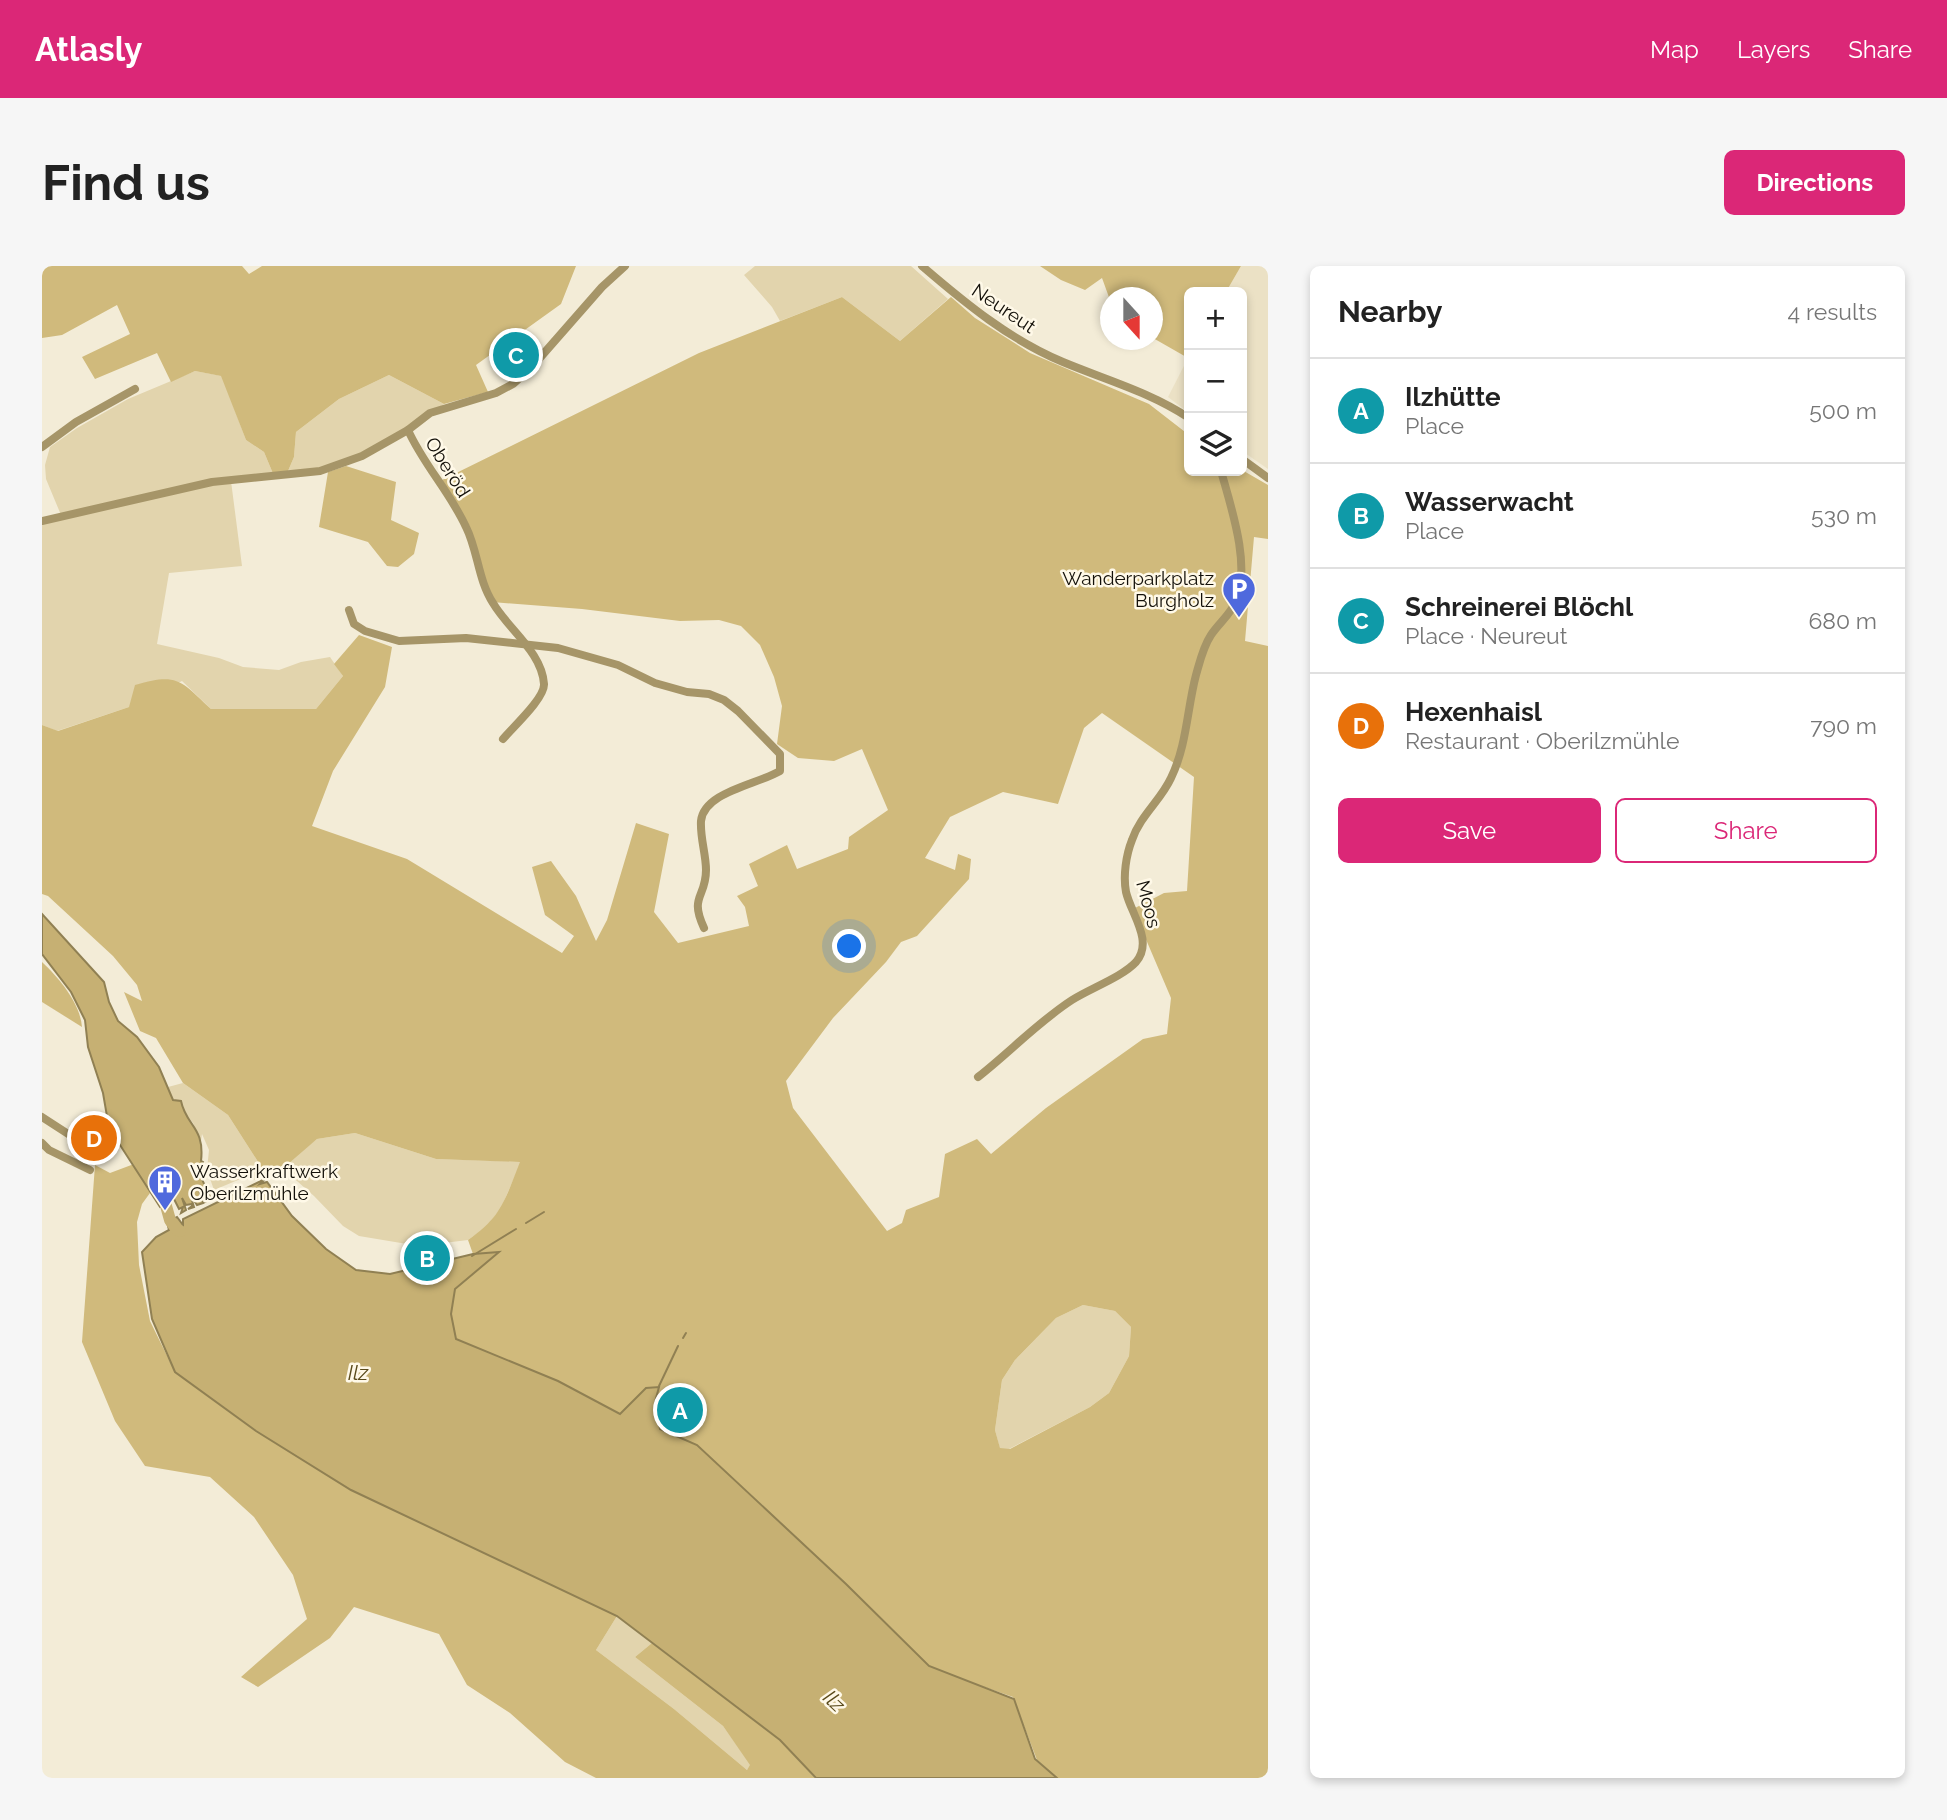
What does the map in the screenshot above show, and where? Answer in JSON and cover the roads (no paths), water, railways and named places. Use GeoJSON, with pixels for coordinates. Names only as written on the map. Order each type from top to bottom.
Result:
{"type":"FeatureCollection","features":[{"type":"Feature","properties":{"kind":"street"},"geometry":{"type":"LineString","coordinates":[[408,430],[430,413],[496,393],[513,384],[625,266]]}},
{"type":"Feature","properties":{"kind":"street","name":"Neureut"},"geometry":{"type":"LineString","coordinates":[[922,266],[980,314],[1036,349],[1165,402],[1184,415]]}},
{"type":"Feature","properties":{"kind":"street"},"geometry":{"type":"LineString","coordinates":[[42,447],[76,422],[135,389]]}},
{"type":"Feature","properties":{"kind":"street","name":"Oberöd"},"geometry":{"type":"LineString","coordinates":[[42,521],[212,482],[320,471],[362,456],[408,430],[414,445],[447,492],[467,527],[486,592],[494,606],[528,646],[545,687],[541,696],[503,739]]}},
{"type":"Feature","properties":{"kind":"street"},"geometry":{"type":"LineString","coordinates":[[1247,463],[1268,478]]}},
{"type":"Feature","properties":{"kind":"street","name":"Moos"},"geometry":{"type":"LineString","coordinates":[[978,1077],[1060,1009],[1091,988],[1125,971],[1136,962],[1142,952],[1144,942],[1126,894],[1126,871],[1131,842],[1139,824],[1162,796],[1172,776],[1179,758],[1204,648],[1237,600],[1240,583],[1236,526],[1223,476]]}},
{"type":"Feature","properties":{"kind":"street"},"geometry":{"type":"LineString","coordinates":[[349,610],[354,624],[365,631],[398,640],[466,638],[568,651],[618,665],[655,683],[687,692],[709,694],[724,700],[738,711],[780,754],[780,771],[716,797],[705,807],[701,819],[701,839],[706,870],[696,912],[704,928]]}},
{"type":"Feature","properties":{"kind":"street"},"geometry":{"type":"LineString","coordinates":[[42,1117],[96,1152]]}},
{"type":"Feature","properties":{"kind":"street"},"geometry":{"type":"LineString","coordinates":[[42,1143],[49,1150],[90,1170]]}},
{"type":"Feature","properties":{"kind":"water"},"geometry":{"type":"Polygon","coordinates":[[[42,914],[104,982],[118,1021],[137,1037],[159,1067],[173,1100],[181,1101],[198,1134],[203,1162],[200,1175],[211,1199],[205,1202],[208,1196],[203,1197],[199,1190],[203,1203],[197,1205],[190,1194],[194,1207],[188,1209],[192,1204],[186,1205],[182,1198],[186,1210],[181,1213],[183,1207],[179,1209],[174,1199],[160,1207],[109,1128],[103,1093],[88,1047],[85,1020],[71,992],[42,954],[42,914]]]}},
{"type":"Feature","properties":{"kind":"water","name":"Ilz"},"geometry":{"type":"Polygon","coordinates":[[[265,1179],[260,1184],[267,1182],[292,1216],[326,1249],[356,1270],[390,1274],[473,1254],[499,1252],[455,1289],[451,1314],[456,1339],[558,1381],[620,1414],[646,1388],[659,1387],[655,1402],[660,1429],[697,1445],[846,1584],[929,1666],[1014,1699],[1035,1759],[1057,1778],[816,1778],[780,1740],[617,1616],[351,1490],[256,1431],[175,1372],[152,1319],[142,1252],[156,1237],[169,1230],[167,1222],[177,1217],[183,1225],[183,1219],[265,1179]]]}},
{"type":"Feature","properties":{"kind":"waterway","name":"Ilz"},"geometry":{"type":"LineString","coordinates":[[161,1188],[170,1220],[180,1231]]}},
{"type":"Feature","properties":{"kind":"waterway"},"geometry":{"type":"LineString","coordinates":[[526,1223],[544,1212]]}},
{"type":"Feature","properties":{"kind":"waterway"},"geometry":{"type":"LineString","coordinates":[[472,1256],[516,1229]]}},
{"type":"Feature","properties":{"kind":"waterway"},"geometry":{"type":"LineString","coordinates":[[683,1338],[686,1333]]}},
{"type":"Feature","properties":{"kind":"waterway"},"geometry":{"type":"LineString","coordinates":[[659,1386],[678,1346]]}},
{"type":"Feature","properties":{"kind":"place","name":"Schreinerei Blöchl"},"geometry":{"type":"Point","coordinates":[516,355]}},
{"type":"Feature","properties":{"kind":"place","name":"Wanderparkplatz Burgholz"},"geometry":{"type":"Point","coordinates":[1239,619]}},
{"type":"Feature","properties":{"kind":"place","name":"Hexenhaisl"},"geometry":{"type":"Point","coordinates":[94,1138]}},
{"type":"Feature","properties":{"kind":"place","name":"Wasserkraftwerk Oberilzmühle"},"geometry":{"type":"Point","coordinates":[165,1212]}},
{"type":"Feature","properties":{"kind":"place","name":"Wasserwacht"},"geometry":{"type":"Point","coordinates":[427,1258]}},
{"type":"Feature","properties":{"kind":"place","name":"Ilzhütte"},"geometry":{"type":"Point","coordinates":[680,1410]}}]}
